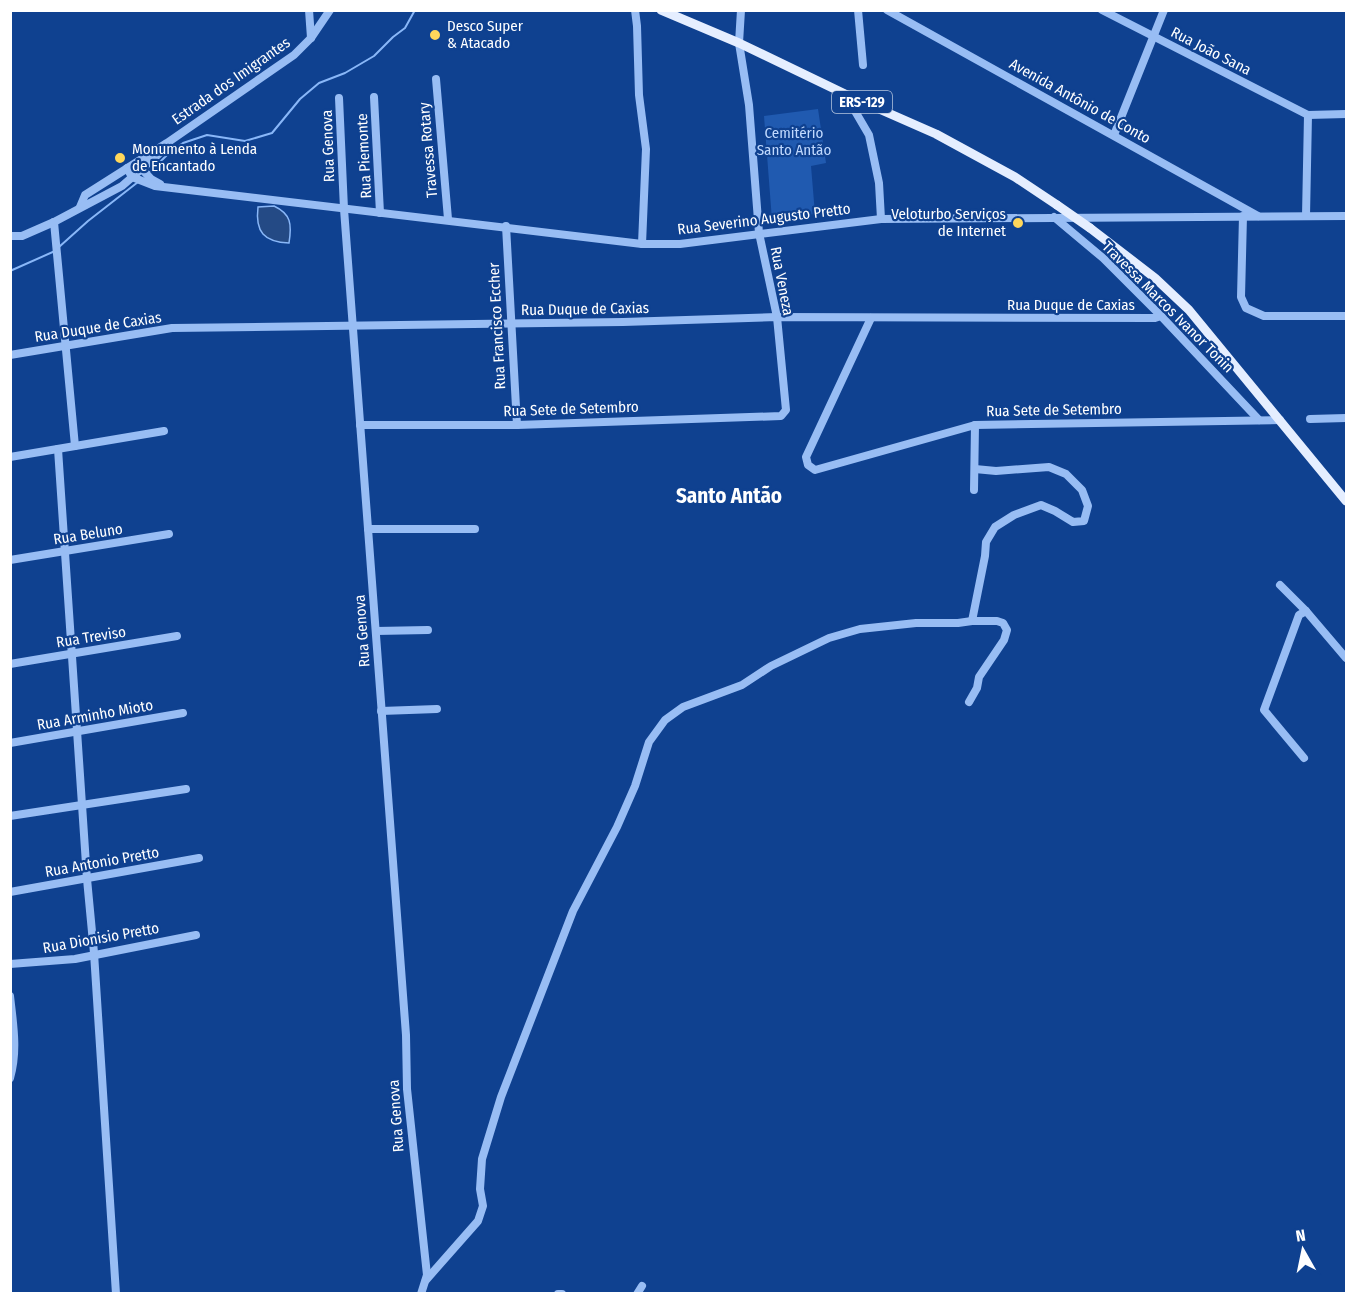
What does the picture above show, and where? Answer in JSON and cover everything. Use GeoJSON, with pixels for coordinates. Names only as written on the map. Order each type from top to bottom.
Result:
{"type":"FeatureCollection","features":[{"type":"Feature","properties":{"kind":"main road","name":"ERS-129"},"geometry":{"type":"LineString","coordinates":[[661,10],[953,143],[1016,177],[1090,228],[1155,278],[1189,310],[1347,501]]}},
{"type":"Feature","properties":{"kind":"street"},"geometry":{"type":"LineString","coordinates":[[309,10],[311,38]]}},
{"type":"Feature","properties":{"kind":"street","name":"Estrada dos Imigrantes"},"geometry":{"type":"LineString","coordinates":[[10,236],[22,236],[54,222],[133,180],[140,167],[161,152],[167,143],[294,55],[311,38],[330,10]]}},
{"type":"Feature","properties":{"kind":"street"},"geometry":{"type":"LineString","coordinates":[[634,10],[638,26],[639,95],[646,149],[642,243]]}},
{"type":"Feature","properties":{"kind":"street","name":"Rua Veneza"},"geometry":{"type":"LineString","coordinates":[[741,10],[739,44],[749,105],[759,233],[777,317],[786,410],[781,416]]}},
{"type":"Feature","properties":{"kind":"street"},"geometry":{"type":"LineString","coordinates":[[858,10],[863,65]]}},
{"type":"Feature","properties":{"kind":"street","name":"Avenida Antônio de Conto"},"geometry":{"type":"LineString","coordinates":[[887,10],[1260,217]]}},
{"type":"Feature","properties":{"kind":"street","name":"Rua João Sana"},"geometry":{"type":"LineString","coordinates":[[1102,10],[1308,115]]}},
{"type":"Feature","properties":{"kind":"street"},"geometry":{"type":"LineString","coordinates":[[1114,135],[1164,10]]}},
{"type":"Feature","properties":{"kind":"street","name":"Travessa Rotary"},"geometry":{"type":"LineString","coordinates":[[436,79],[448,219]]}},
{"type":"Feature","properties":{"kind":"street"},"geometry":{"type":"LineString","coordinates":[[845,94],[869,135],[879,183],[881,219]]}},
{"type":"Feature","properties":{"kind":"street","name":"Rua Piemonte"},"geometry":{"type":"LineString","coordinates":[[374,97],[380,213]]}},
{"type":"Feature","properties":{"kind":"street","name":"Rua Genova"},"geometry":{"type":"LineString","coordinates":[[339,98],[344,209],[413,1163],[426,1280]]}},
{"type":"Feature","properties":{"kind":"street"},"geometry":{"type":"LineString","coordinates":[[1306,216],[1308,115],[1347,114]]}},
{"type":"Feature","properties":{"kind":"street"},"geometry":{"type":"LineString","coordinates":[[140,167],[148,183]]}},
{"type":"Feature","properties":{"kind":"street","name":"Estrada dos Imigrantes"},"geometry":{"type":"LineString","coordinates":[[80,207],[85,195],[127,168],[140,167]]}},
{"type":"Feature","properties":{"kind":"street"},"geometry":{"type":"LineString","coordinates":[[127,168],[133,180]]}},
{"type":"Feature","properties":{"kind":"street","name":"Rua Severino Augusto Pretto"},"geometry":{"type":"LineString","coordinates":[[133,180],[167,187],[344,209],[448,219],[642,243],[680,244],[881,219],[1347,216]]}},
{"type":"Feature","properties":{"kind":"street"},"geometry":{"type":"LineString","coordinates":[[1243,216],[1242,297],[1246,308],[1264,316],[1347,315]]}},
{"type":"Feature","properties":{"kind":"street","name":"Travessa Marcos Ivanor Tonin"},"geometry":{"type":"LineString","coordinates":[[1053,217],[1103,258],[1259,420]]}},
{"type":"Feature","properties":{"kind":"street"},"geometry":{"type":"LineString","coordinates":[[54,222],[75,446]]}},
{"type":"Feature","properties":{"kind":"street","name":"Rua Francisco Eccher"},"geometry":{"type":"LineString","coordinates":[[506,226],[516,425]]}},
{"type":"Feature","properties":{"kind":"street","name":"Rua Duque de Caxias"},"geometry":{"type":"LineString","coordinates":[[10,355],[172,328],[510,324],[777,317],[1155,318],[1161,316]]}},
{"type":"Feature","properties":{"kind":"street","name":"Rua Sete de Setembro"},"geometry":{"type":"LineString","coordinates":[[871,318],[806,457],[808,465],[815,470],[975,424],[1280,420]]}},
{"type":"Feature","properties":{"kind":"street","name":"Rua Sete de Setembro"},"geometry":{"type":"LineString","coordinates":[[360,425],[516,425],[781,416]]}},
{"type":"Feature","properties":{"kind":"street"},"geometry":{"type":"LineString","coordinates":[[1311,419],[1347,418]]}},
{"type":"Feature","properties":{"kind":"street"},"geometry":{"type":"LineString","coordinates":[[974,490],[975,424]]}},
{"type":"Feature","properties":{"kind":"street"},"geometry":{"type":"LineString","coordinates":[[10,457],[164,431]]}},
{"type":"Feature","properties":{"kind":"street"},"geometry":{"type":"LineString","coordinates":[[58,449],[116,1293]]}},
{"type":"Feature","properties":{"kind":"street"},"geometry":{"type":"LineString","coordinates":[[972,621],[986,542],[995,527],[1014,515],[1041,505],[1073,522],[1084,521],[1088,506],[1082,490],[1066,474],[1049,467],[996,471],[975,469]]}},
{"type":"Feature","properties":{"kind":"street"},"geometry":{"type":"LineString","coordinates":[[368,529],[475,529]]}},
{"type":"Feature","properties":{"kind":"street","name":"Rua Beluno"},"geometry":{"type":"LineString","coordinates":[[10,560],[169,534]]}},
{"type":"Feature","properties":{"kind":"street"},"geometry":{"type":"LineString","coordinates":[[1280,585],[1347,658]]}},
{"type":"Feature","properties":{"kind":"street"},"geometry":{"type":"LineString","coordinates":[[1304,758],[1264,710],[1299,615],[1306,611]]}},
{"type":"Feature","properties":{"kind":"street"},"geometry":{"type":"LineString","coordinates":[[421,1293],[426,1280],[478,1221],[483,1206],[480,1189],[482,1159],[501,1097],[573,911],[617,827],[635,786],[649,742],[665,720],[683,707],[742,685],[771,666],[830,638],[860,629],[916,622],[997,621],[1003,623],[1006,630],[1004,640],[979,676],[977,688],[969,702]]}},
{"type":"Feature","properties":{"kind":"street"},"geometry":{"type":"LineString","coordinates":[[376,631],[428,630]]}},
{"type":"Feature","properties":{"kind":"street","name":"Rua Treviso"},"geometry":{"type":"LineString","coordinates":[[10,664],[177,636]]}},
{"type":"Feature","properties":{"kind":"street"},"geometry":{"type":"LineString","coordinates":[[381,711],[437,709]]}},
{"type":"Feature","properties":{"kind":"street","name":"Rua Arminho Mioto"},"geometry":{"type":"LineString","coordinates":[[10,743],[183,713]]}},
{"type":"Feature","properties":{"kind":"street"},"geometry":{"type":"LineString","coordinates":[[10,816],[186,789]]}},
{"type":"Feature","properties":{"kind":"street","name":"Rua Antonio Pretto"},"geometry":{"type":"LineString","coordinates":[[10,892],[199,858]]}},
{"type":"Feature","properties":{"kind":"street","name":"Rua Dionisio Pretto"},"geometry":{"type":"LineString","coordinates":[[10,964],[75,959],[94,953],[196,935]]}},
{"type":"Feature","properties":{"kind":"street"},"geometry":{"type":"LineString","coordinates":[[10,996],[15,1045],[14,1064],[10,1078]]}},
{"type":"Feature","properties":{"kind":"street"},"geometry":{"type":"LineString","coordinates":[[637,1293],[642,1286]]}},
{"type":"Feature","properties":{"kind":"green space","name":"Cemitério Santo Antão"},"geometry":{"type":"Polygon","coordinates":[[[818,109],[826,163],[811,166],[815,214],[772,220],[764,116],[818,109]]]}},
{"type":"Feature","properties":{"kind":"shaded area"},"geometry":{"type":"Polygon","coordinates":[[[274,206],[284,212],[289,220],[289,243],[267,238],[260,229],[257,216],[258,207],[274,206]]]}},
{"type":"Feature","properties":{"kind":"waterway"},"geometry":{"type":"LineString","coordinates":[[149,173],[183,143],[207,135],[245,141],[272,133],[300,99],[319,83],[345,73],[374,56],[405,28],[415,10]]}},
{"type":"Feature","properties":{"kind":"waterway"},"geometry":{"type":"LineString","coordinates":[[59,247],[138,182]]}},
{"type":"Feature","properties":{"kind":"waterway"},"geometry":{"type":"LineString","coordinates":[[10,271],[55,251]]}},
{"type":"Feature","properties":{"kind":"place","name":"Desco Super & Atacado"},"geometry":{"type":"Point","coordinates":[435,35]}},
{"type":"Feature","properties":{"kind":"place","name":"Monumento à Lenda de Encantado"},"geometry":{"type":"Point","coordinates":[120,158]}},
{"type":"Feature","properties":{"kind":"place","name":"Veloturbo Serviços de Internet"},"geometry":{"type":"Point","coordinates":[1018,223]}},
{"type":"Feature","properties":{"kind":"district","name":"Santo Antão"},"geometry":{"type":"Point","coordinates":[729,496]}}]}
